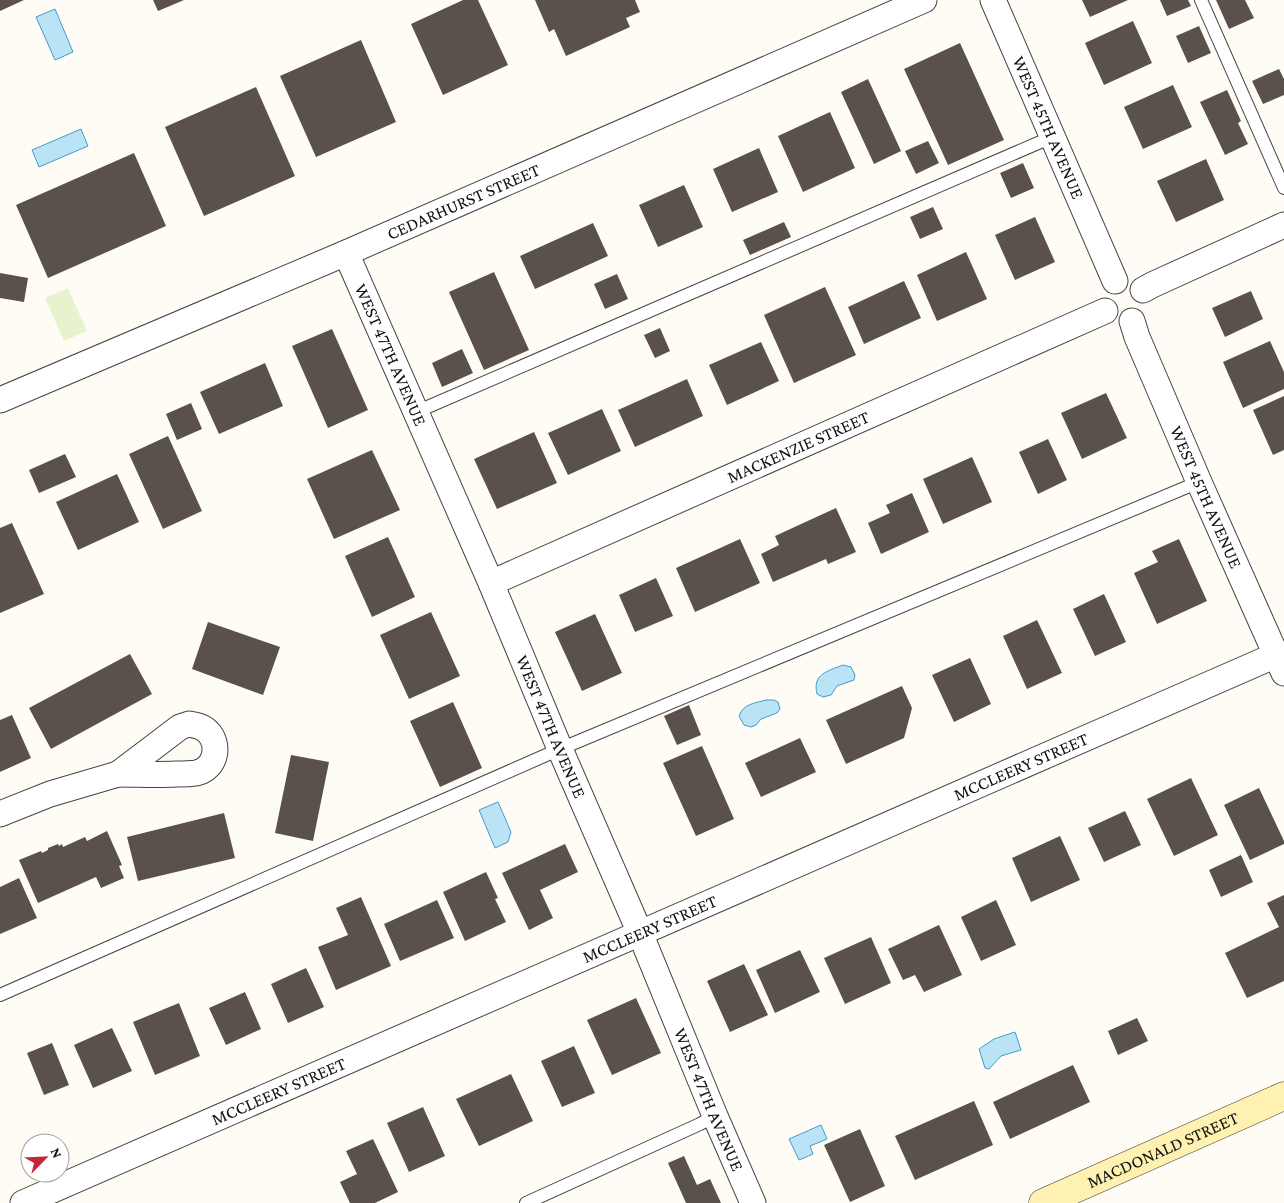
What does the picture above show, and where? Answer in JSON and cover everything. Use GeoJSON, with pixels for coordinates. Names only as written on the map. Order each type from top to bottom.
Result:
{"type":"FeatureCollection","features":[{"type":"Feature","properties":{"kind":"street","name":"CEDARHURST STREET"},"geometry":{"type":"LineString","coordinates":[[0,400],[346,253],[924,0]]}},
{"type":"Feature","properties":{"kind":"street","name":"WEST 45TH AVENUE"},"geometry":{"type":"LineString","coordinates":[[993,0],[1115,281]]}},
{"type":"Feature","properties":{"kind":"street"},"geometry":{"type":"LineString","coordinates":[[1143,290],[1284,225]]}},
{"type":"Feature","properties":{"kind":"street","name":"WEST 47TH AVENUE"},"geometry":{"type":"LineString","coordinates":[[346,253],[491,584],[640,933],[715,1116],[754,1203]]}},
{"type":"Feature","properties":{"kind":"street"},"geometry":{"type":"LineString","coordinates":[[1122,279],[1131,280],[1143,290],[1144,308],[1139,316],[1132,321],[1116,321],[1105,311],[1103,294],[1115,281],[1122,279]]}},
{"type":"Feature","properties":{"kind":"street","name":"MACKENZIE STREET"},"geometry":{"type":"LineString","coordinates":[[491,584],[1105,311]]}},
{"type":"Feature","properties":{"kind":"street","name":"WEST 45TH AVENUE"},"geometry":{"type":"LineString","coordinates":[[1132,321],[1137,337],[1199,482],[1280,664]]}},
{"type":"Feature","properties":{"kind":"street","name":"MCCLEERY STREET"},"geometry":{"type":"LineString","coordinates":[[23,1203],[640,933],[1280,664]]}},
{"type":"Feature","properties":{"kind":"street"},"geometry":{"type":"LineString","coordinates":[[0,814],[50,794],[118,774]]}},
{"type":"Feature","properties":{"kind":"street","name":"MACDONALD STREET"},"geometry":{"type":"LineString","coordinates":[[1043,1203],[1284,1096]]}},
{"type":"Feature","properties":{"kind":"lane"},"geometry":{"type":"LineString","coordinates":[[1201,0],[1284,188]]}},
{"type":"Feature","properties":{"kind":"lane"},"geometry":{"type":"LineString","coordinates":[[416,412],[1052,137]]}},
{"type":"Feature","properties":{"kind":"lane"},"geometry":{"type":"LineString","coordinates":[[0,996],[560,749],[1199,482]]}},
{"type":"Feature","properties":{"kind":"lane"},"geometry":{"type":"LineString","coordinates":[[526,1203],[715,1116]]}},
{"type":"Feature","properties":{"kind":"green space"},"geometry":{"type":"Polygon","coordinates":[[[68,288],[87,331],[64,341],[45,298],[68,288]]]}},
{"type":"Feature","properties":{"kind":"water"},"geometry":{"type":"Polygon","coordinates":[[[55,9],[73,52],[55,60],[36,17],[55,9]]]}},
{"type":"Feature","properties":{"kind":"water"},"geometry":{"type":"Polygon","coordinates":[[[81,129],[88,146],[39,167],[32,150],[81,129]]]}},
{"type":"Feature","properties":{"kind":"water"},"geometry":{"type":"Polygon","coordinates":[[[843,665],[851,667],[855,675],[854,680],[837,686],[831,695],[823,697],[817,694],[817,682],[822,674],[843,665]]]}},
{"type":"Feature","properties":{"kind":"water"},"geometry":{"type":"Polygon","coordinates":[[[766,700],[778,702],[780,709],[777,713],[761,719],[756,725],[751,727],[744,725],[739,716],[743,709],[766,700]]]}},
{"type":"Feature","properties":{"kind":"water"},"geometry":{"type":"Polygon","coordinates":[[[498,802],[511,832],[508,842],[495,848],[479,810],[498,802]]]}},
{"type":"Feature","properties":{"kind":"water"},"geometry":{"type":"Polygon","coordinates":[[[1015,1032],[1021,1050],[1001,1056],[989,1069],[985,1068],[979,1049],[994,1039],[1015,1032]]]}},
{"type":"Feature","properties":{"kind":"water"},"geometry":{"type":"Polygon","coordinates":[[[821,1125],[827,1139],[810,1146],[813,1154],[799,1160],[789,1139],[821,1125]]]}},
{"type":"Feature","properties":{"kind":"building"},"geometry":{"type":"Polygon","coordinates":[[[0,0],[24,0],[0,11],[0,0]]]}},
{"type":"Feature","properties":{"kind":"building"},"geometry":{"type":"Polygon","coordinates":[[[153,0],[184,0],[158,11],[153,0]]]}},
{"type":"Feature","properties":{"kind":"building"},"geometry":{"type":"Polygon","coordinates":[[[463,0],[478,0],[508,65],[443,95],[411,24],[463,0]]]}},
{"type":"Feature","properties":{"kind":"building"},"geometry":{"type":"Polygon","coordinates":[[[535,0],[635,0],[640,12],[626,18],[630,27],[566,56],[554,29],[549,32],[535,0]]]}},
{"type":"Feature","properties":{"kind":"building"},"geometry":{"type":"Polygon","coordinates":[[[1082,0],[1128,0],[1090,17],[1082,0]]]}},
{"type":"Feature","properties":{"kind":"building"},"geometry":{"type":"Polygon","coordinates":[[[1160,0],[1188,0],[1191,6],[1167,16],[1160,0]]]}},
{"type":"Feature","properties":{"kind":"building"},"geometry":{"type":"Polygon","coordinates":[[[1216,0],[1245,0],[1254,18],[1229,29],[1216,0]]]}},
{"type":"Feature","properties":{"kind":"building"},"geometry":{"type":"Polygon","coordinates":[[[1133,21],[1152,63],[1104,85],[1085,43],[1133,21]]]}},
{"type":"Feature","properties":{"kind":"building"},"geometry":{"type":"Polygon","coordinates":[[[1199,26],[1211,53],[1188,63],[1176,36],[1199,26]]]}},
{"type":"Feature","properties":{"kind":"building"},"geometry":{"type":"Polygon","coordinates":[[[361,40],[396,122],[316,157],[280,76],[361,40]]]}},
{"type":"Feature","properties":{"kind":"building"},"geometry":{"type":"Polygon","coordinates":[[[960,43],[1004,140],[948,165],[904,69],[960,43]]]}},
{"type":"Feature","properties":{"kind":"building"},"geometry":{"type":"Polygon","coordinates":[[[1279,69],[1284,79],[1284,95],[1263,104],[1252,81],[1279,69]]]}},
{"type":"Feature","properties":{"kind":"building"},"geometry":{"type":"Polygon","coordinates":[[[868,79],[901,151],[874,164],[841,92],[868,79]]]}},
{"type":"Feature","properties":{"kind":"building"},"geometry":{"type":"Polygon","coordinates":[[[1173,85],[1192,127],[1143,149],[1124,107],[1173,85]]]}},
{"type":"Feature","properties":{"kind":"building"},"geometry":{"type":"Polygon","coordinates":[[[256,87],[295,176],[204,216],[165,127],[256,87]]]}},
{"type":"Feature","properties":{"kind":"building"},"geometry":{"type":"Polygon","coordinates":[[[1227,90],[1241,121],[1238,123],[1248,144],[1225,155],[1200,102],[1227,90]]]}},
{"type":"Feature","properties":{"kind":"building"},"geometry":{"type":"Polygon","coordinates":[[[830,112],[855,168],[803,192],[778,136],[830,112]]]}},
{"type":"Feature","properties":{"kind":"building"},"geometry":{"type":"Polygon","coordinates":[[[928,141],[939,163],[916,174],[905,151],[928,141]]]}},
{"type":"Feature","properties":{"kind":"building"},"geometry":{"type":"Polygon","coordinates":[[[759,148],[778,192],[732,212],[713,169],[759,148]]]}},
{"type":"Feature","properties":{"kind":"building"},"geometry":{"type":"Polygon","coordinates":[[[134,153],[166,226],[48,278],[16,205],[134,153]]]}},
{"type":"Feature","properties":{"kind":"building"},"geometry":{"type":"Polygon","coordinates":[[[1206,159],[1224,200],[1176,222],[1157,181],[1206,159]]]}},
{"type":"Feature","properties":{"kind":"building"},"geometry":{"type":"Polygon","coordinates":[[[1023,163],[1034,188],[1011,198],[1000,173],[1023,163]]]}},
{"type":"Feature","properties":{"kind":"building"},"geometry":{"type":"Polygon","coordinates":[[[684,185],[703,227],[658,247],[639,205],[684,185]]]}},
{"type":"Feature","properties":{"kind":"building"},"geometry":{"type":"Polygon","coordinates":[[[933,207],[943,229],[920,239],[910,217],[933,207]]]}},
{"type":"Feature","properties":{"kind":"building"},"geometry":{"type":"Polygon","coordinates":[[[1035,217],[1055,262],[1015,280],[995,235],[1035,217]]]}},
{"type":"Feature","properties":{"kind":"building"},"geometry":{"type":"Polygon","coordinates":[[[784,222],[791,237],[750,255],[743,240],[784,222]]]}},
{"type":"Feature","properties":{"kind":"building"},"geometry":{"type":"Polygon","coordinates":[[[593,223],[608,256],[535,289],[520,256],[593,223]]]}},
{"type":"Feature","properties":{"kind":"building"},"geometry":{"type":"Polygon","coordinates":[[[966,252],[987,299],[937,321],[917,275],[966,252]]]}},
{"type":"Feature","properties":{"kind":"building"},"geometry":{"type":"Polygon","coordinates":[[[494,272],[529,350],[484,370],[449,292],[494,272]]]}},
{"type":"Feature","properties":{"kind":"building"},"geometry":{"type":"Polygon","coordinates":[[[0,273],[28,278],[24,302],[0,298],[0,273]]]}},
{"type":"Feature","properties":{"kind":"building"},"geometry":{"type":"Polygon","coordinates":[[[617,274],[628,299],[605,309],[594,284],[617,274]]]}},
{"type":"Feature","properties":{"kind":"building"},"geometry":{"type":"Polygon","coordinates":[[[904,281],[921,318],[864,344],[848,307],[904,281]]]}},
{"type":"Feature","properties":{"kind":"building"},"geometry":{"type":"Polygon","coordinates":[[[825,287],[856,355],[794,383],[764,315],[825,287]]]}},
{"type":"Feature","properties":{"kind":"building"},"geometry":{"type":"Polygon","coordinates":[[[1251,291],[1263,319],[1225,337],[1212,308],[1251,291]]]}},
{"type":"Feature","properties":{"kind":"building"},"geometry":{"type":"Polygon","coordinates":[[[660,328],[670,351],[655,358],[644,335],[660,328]]]}},
{"type":"Feature","properties":{"kind":"building"},"geometry":{"type":"Polygon","coordinates":[[[332,329],[368,410],[328,428],[292,346],[332,329]]]}},
{"type":"Feature","properties":{"kind":"building"},"geometry":{"type":"Polygon","coordinates":[[[1270,341],[1284,372],[1284,389],[1243,408],[1223,362],[1270,341]]]}},
{"type":"Feature","properties":{"kind":"building"},"geometry":{"type":"Polygon","coordinates":[[[761,342],[779,381],[727,405],[709,365],[761,342]]]}},
{"type":"Feature","properties":{"kind":"building"},"geometry":{"type":"Polygon","coordinates":[[[462,349],[473,373],[442,387],[432,363],[462,349]]]}},
{"type":"Feature","properties":{"kind":"building"},"geometry":{"type":"Polygon","coordinates":[[[265,363],[283,406],[219,434],[200,392],[265,363]]]}},
{"type":"Feature","properties":{"kind":"building"},"geometry":{"type":"Polygon","coordinates":[[[687,379],[703,416],[635,447],[618,410],[687,379]]]}},
{"type":"Feature","properties":{"kind":"building"},"geometry":{"type":"Polygon","coordinates":[[[1106,393],[1127,438],[1082,459],[1061,413],[1106,393]]]}},
{"type":"Feature","properties":{"kind":"building"},"geometry":{"type":"Polygon","coordinates":[[[1284,396],[1284,450],[1273,455],[1253,410],[1284,396]]]}},
{"type":"Feature","properties":{"kind":"building"},"geometry":{"type":"Polygon","coordinates":[[[191,403],[202,429],[177,440],[166,414],[191,403]]]}},
{"type":"Feature","properties":{"kind":"building"},"geometry":{"type":"Polygon","coordinates":[[[602,409],[621,451],[568,475],[548,433],[602,409]]]}},
{"type":"Feature","properties":{"kind":"building"},"geometry":{"type":"Polygon","coordinates":[[[534,432],[557,483],[497,509],[474,459],[534,432]]]}},
{"type":"Feature","properties":{"kind":"building"},"geometry":{"type":"Polygon","coordinates":[[[168,436],[202,511],[163,529],[129,454],[168,436]]]}},
{"type":"Feature","properties":{"kind":"building"},"geometry":{"type":"Polygon","coordinates":[[[1048,439],[1067,480],[1038,494],[1019,452],[1048,439]]]}},
{"type":"Feature","properties":{"kind":"building"},"geometry":{"type":"Polygon","coordinates":[[[372,450],[400,510],[334,539],[307,479],[372,450]]]}},
{"type":"Feature","properties":{"kind":"building"},"geometry":{"type":"Polygon","coordinates":[[[65,454],[76,477],[39,493],[29,470],[65,454]]]}},
{"type":"Feature","properties":{"kind":"building"},"geometry":{"type":"Polygon","coordinates":[[[972,457],[992,502],[943,524],[923,479],[972,457]]]}},
{"type":"Feature","properties":{"kind":"building"},"geometry":{"type":"Polygon","coordinates":[[[117,474],[139,522],[78,550],[56,502],[117,474]]]}},
{"type":"Feature","properties":{"kind":"building"},"geometry":{"type":"Polygon","coordinates":[[[912,493],[929,532],[881,554],[868,523],[890,513],[886,505],[912,493]]]}},
{"type":"Feature","properties":{"kind":"building"},"geometry":{"type":"Polygon","coordinates":[[[836,508],[856,552],[828,564],[826,559],[773,582],[761,554],[779,545],[775,536],[836,508]]]}},
{"type":"Feature","properties":{"kind":"building"},"geometry":{"type":"Polygon","coordinates":[[[12,523],[44,594],[0,613],[0,528],[12,523]]]}},
{"type":"Feature","properties":{"kind":"building"},"geometry":{"type":"Polygon","coordinates":[[[388,537],[415,597],[372,617],[345,556],[388,537]]]}},
{"type":"Feature","properties":{"kind":"building"},"geometry":{"type":"Polygon","coordinates":[[[740,539],[760,583],[695,612],[676,568],[740,539]]]}},
{"type":"Feature","properties":{"kind":"building"},"geometry":{"type":"Polygon","coordinates":[[[1179,539],[1207,601],[1157,624],[1134,573],[1158,562],[1152,551],[1179,539]]]}},
{"type":"Feature","properties":{"kind":"building"},"geometry":{"type":"Polygon","coordinates":[[[656,578],[673,616],[635,632],[619,595],[656,578]]]}},
{"type":"Feature","properties":{"kind":"building"},"geometry":{"type":"Polygon","coordinates":[[[1104,594],[1126,642],[1095,656],[1073,609],[1104,594]]]}},
{"type":"Feature","properties":{"kind":"building"},"geometry":{"type":"Polygon","coordinates":[[[431,612],[460,676],[409,699],[380,635],[431,612]]]}},
{"type":"Feature","properties":{"kind":"building"},"geometry":{"type":"Polygon","coordinates":[[[595,614],[622,673],[582,691],[555,632],[595,614]]]}},
{"type":"Feature","properties":{"kind":"building"},"geometry":{"type":"Polygon","coordinates":[[[1037,620],[1062,673],[1027,689],[1003,636],[1037,620]]]}},
{"type":"Feature","properties":{"kind":"building"},"geometry":{"type":"Polygon","coordinates":[[[208,622],[280,647],[263,695],[192,669],[208,622]]]}},
{"type":"Feature","properties":{"kind":"building"},"geometry":{"type":"Polygon","coordinates":[[[130,654],[152,694],[51,749],[29,708],[130,654]]]}},
{"type":"Feature","properties":{"kind":"building"},"geometry":{"type":"Polygon","coordinates":[[[970,658],[991,704],[954,722],[932,675],[970,658]]]}},
{"type":"Feature","properties":{"kind":"building"},"geometry":{"type":"Polygon","coordinates":[[[902,686],[912,708],[904,738],[846,764],[826,720],[902,686]]]}},
{"type":"Feature","properties":{"kind":"building"},"geometry":{"type":"Polygon","coordinates":[[[453,702],[482,768],[440,787],[410,721],[453,702]]]}},
{"type":"Feature","properties":{"kind":"building"},"geometry":{"type":"Polygon","coordinates":[[[689,705],[701,735],[677,745],[664,716],[689,705]]]}},
{"type":"Feature","properties":{"kind":"building"},"geometry":{"type":"Polygon","coordinates":[[[12,715],[31,758],[0,772],[0,720],[12,715]]]}},
{"type":"Feature","properties":{"kind":"building"},"geometry":{"type":"Polygon","coordinates":[[[800,738],[816,772],[761,797],[745,763],[800,738]]]}},
{"type":"Feature","properties":{"kind":"building"},"geometry":{"type":"Polygon","coordinates":[[[702,746],[734,819],[696,836],[663,763],[702,746]]]}},
{"type":"Feature","properties":{"kind":"building"},"geometry":{"type":"Polygon","coordinates":[[[291,755],[329,762],[313,841],[275,833],[291,755]]]}},
{"type":"Feature","properties":{"kind":"building"},"geometry":{"type":"Polygon","coordinates":[[[1191,778],[1218,835],[1174,856],[1147,799],[1191,778]]]}},
{"type":"Feature","properties":{"kind":"building"},"geometry":{"type":"Polygon","coordinates":[[[1259,788],[1284,844],[1250,860],[1224,805],[1259,788]]]}},
{"type":"Feature","properties":{"kind":"building"},"geometry":{"type":"Polygon","coordinates":[[[1125,811],[1141,845],[1104,862],[1088,828],[1125,811]]]}},
{"type":"Feature","properties":{"kind":"building"},"geometry":{"type":"Polygon","coordinates":[[[224,813],[235,858],[138,881],[127,837],[224,813]]]}},
{"type":"Feature","properties":{"kind":"building"},"geometry":{"type":"Polygon","coordinates":[[[107,831],[122,865],[119,866],[124,878],[101,888],[96,877],[38,903],[19,860],[41,851],[42,853],[58,844],[59,846],[62,844],[63,847],[85,837],[87,841],[107,831]]]}},
{"type":"Feature","properties":{"kind":"building"},"geometry":{"type":"Polygon","coordinates":[[[1060,836],[1080,880],[1031,902],[1012,858],[1060,836]]]}},
{"type":"Feature","properties":{"kind":"building"},"geometry":{"type":"Polygon","coordinates":[[[565,844],[578,872],[540,890],[553,918],[529,930],[502,873],[565,844]]]}},
{"type":"Feature","properties":{"kind":"building"},"geometry":{"type":"Polygon","coordinates":[[[1241,855],[1253,882],[1221,897],[1209,870],[1241,855]]]}},
{"type":"Feature","properties":{"kind":"building"},"geometry":{"type":"Polygon","coordinates":[[[486,872],[498,898],[495,899],[506,922],[465,941],[443,892],[486,872]]]}},
{"type":"Feature","properties":{"kind":"building"},"geometry":{"type":"Polygon","coordinates":[[[19,878],[37,918],[0,934],[0,887],[19,878]]]}},
{"type":"Feature","properties":{"kind":"building"},"geometry":{"type":"Polygon","coordinates":[[[1284,895],[1284,981],[1247,998],[1225,953],[1279,927],[1267,903],[1284,895]]]}},
{"type":"Feature","properties":{"kind":"building"},"geometry":{"type":"Polygon","coordinates":[[[361,897],[391,966],[336,990],[318,947],[348,935],[336,908],[361,897]]]}},
{"type":"Feature","properties":{"kind":"building"},"geometry":{"type":"Polygon","coordinates":[[[437,900],[454,938],[400,961],[384,924],[437,900]]]}},
{"type":"Feature","properties":{"kind":"building"},"geometry":{"type":"Polygon","coordinates":[[[996,900],[1016,945],[981,961],[961,917],[996,900]]]}},
{"type":"Feature","properties":{"kind":"building"},"geometry":{"type":"Polygon","coordinates":[[[939,925],[962,975],[924,992],[915,975],[903,980],[888,949],[939,925]]]}},
{"type":"Feature","properties":{"kind":"building"},"geometry":{"type":"Polygon","coordinates":[[[871,937],[891,983],[845,1004],[824,958],[871,937]]]}},
{"type":"Feature","properties":{"kind":"building"},"geometry":{"type":"Polygon","coordinates":[[[800,950],[820,992],[775,1013],[756,970],[800,950]]]}},
{"type":"Feature","properties":{"kind":"building"},"geometry":{"type":"Polygon","coordinates":[[[744,964],[768,1015],[730,1032],[707,981],[744,964]]]}},
{"type":"Feature","properties":{"kind":"building"},"geometry":{"type":"Polygon","coordinates":[[[306,968],[324,1007],[288,1023],[271,984],[306,968]]]}},
{"type":"Feature","properties":{"kind":"building"},"geometry":{"type":"Polygon","coordinates":[[[245,992],[261,1029],[226,1045],[209,1008],[245,992]]]}},
{"type":"Feature","properties":{"kind":"building"},"geometry":{"type":"Polygon","coordinates":[[[636,998],[661,1053],[612,1075],[587,1020],[636,998]]]}},
{"type":"Feature","properties":{"kind":"building"},"geometry":{"type":"Polygon","coordinates":[[[179,1003],[200,1056],[155,1075],[133,1022],[179,1003]]]}},
{"type":"Feature","properties":{"kind":"building"},"geometry":{"type":"Polygon","coordinates":[[[1137,1018],[1148,1041],[1118,1055],[1108,1031],[1137,1018]]]}},
{"type":"Feature","properties":{"kind":"building"},"geometry":{"type":"Polygon","coordinates":[[[112,1028],[132,1071],[93,1088],[74,1045],[112,1028]]]}},
{"type":"Feature","properties":{"kind":"building"},"geometry":{"type":"Polygon","coordinates":[[[52,1043],[69,1085],[44,1095],[27,1053],[52,1043]]]}},
{"type":"Feature","properties":{"kind":"building"},"geometry":{"type":"Polygon","coordinates":[[[574,1046],[595,1093],[562,1107],[541,1061],[574,1046]]]}},
{"type":"Feature","properties":{"kind":"building"},"geometry":{"type":"Polygon","coordinates":[[[1073,1065],[1090,1102],[1010,1139],[993,1102],[1073,1065]]]}},
{"type":"Feature","properties":{"kind":"building"},"geometry":{"type":"Polygon","coordinates":[[[511,1074],[533,1121],[479,1146],[456,1099],[511,1074]]]}},
{"type":"Feature","properties":{"kind":"building"},"geometry":{"type":"Polygon","coordinates":[[[974,1101],[993,1145],[915,1180],[895,1136],[974,1101]]]}},
{"type":"Feature","properties":{"kind":"building"},"geometry":{"type":"Polygon","coordinates":[[[423,1107],[445,1156],[409,1172],[387,1123],[423,1107]]]}},
{"type":"Feature","properties":{"kind":"building"},"geometry":{"type":"Polygon","coordinates":[[[860,1129],[885,1186],[850,1202],[824,1145],[860,1129]]]}},
{"type":"Feature","properties":{"kind":"building"},"geometry":{"type":"Polygon","coordinates":[[[373,1139],[398,1192],[375,1203],[350,1203],[340,1182],[357,1174],[346,1151],[373,1139]]]}},
{"type":"Feature","properties":{"kind":"building"},"geometry":{"type":"Polygon","coordinates":[[[684,1156],[697,1185],[710,1179],[721,1203],[686,1203],[668,1163],[684,1156]]]}}]}
